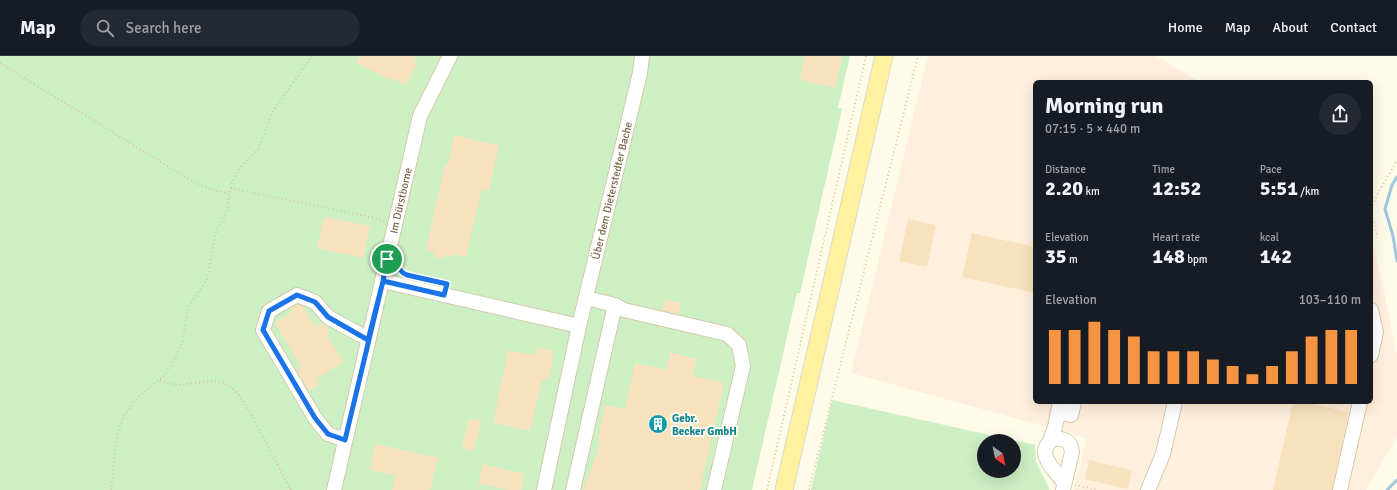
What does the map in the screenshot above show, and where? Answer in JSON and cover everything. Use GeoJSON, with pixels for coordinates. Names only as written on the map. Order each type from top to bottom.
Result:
{"type":"FeatureCollection","features":[{"type":"Feature","properties":{"kind":"main road"},"geometry":{"type":"LineString","coordinates":[[784,490],[884,56]]}},
{"type":"Feature","properties":{"kind":"street","name":"Im Dürstborne"},"geometry":{"type":"LineString","coordinates":[[334,490],[368,340],[380,276],[387,259],[420,116],[450,56]]}},
{"type":"Feature","properties":{"kind":"street","name":"Über dem Dieterstedter Bache"},"geometry":{"type":"LineString","coordinates":[[544,490],[579,326],[640,73],[642,56]]}},
{"type":"Feature","properties":{"kind":"street"},"geometry":{"type":"LineString","coordinates":[[380,276],[446,290],[579,326]]}},
{"type":"Feature","properties":{"kind":"street"},"geometry":{"type":"LineString","coordinates":[[345,440],[328,434],[315,418],[263,330],[269,311],[297,295],[315,302],[328,317],[368,340]]}},
{"type":"Feature","properties":{"kind":"street"},"geometry":{"type":"LineString","coordinates":[[586,298],[615,305],[624,310],[727,334],[739,346],[743,366],[714,490]]}},
{"type":"Feature","properties":{"kind":"street"},"geometry":{"type":"LineString","coordinates":[[574,490],[615,305]]}},
{"type":"Feature","properties":{"kind":"street"},"geometry":{"type":"LineString","coordinates":[[1373,319],[1376,332],[1373,346]]}},
{"type":"Feature","properties":{"kind":"street"},"geometry":{"type":"LineString","coordinates":[[1064,486],[1048,463],[1044,450],[1050,441],[1059,407],[1071,415],[1074,404]]}},
{"type":"Feature","properties":{"kind":"street"},"geometry":{"type":"LineString","coordinates":[[1148,490],[1163,454],[1175,404]]}},
{"type":"Feature","properties":{"kind":"street"},"geometry":{"type":"LineString","coordinates":[[1340,490],[1360,404]]}},
{"type":"Feature","properties":{"kind":"street"},"geometry":{"type":"LineString","coordinates":[[1050,441],[1054,439],[1065,439],[1072,448],[1064,486]]}},
{"type":"Feature","properties":{"kind":"path"},"geometry":{"type":"LineString","coordinates":[[111,490],[117,436],[124,416],[137,398],[165,375],[177,354],[183,340],[188,307],[207,280],[215,236],[218,227],[224,219],[228,205],[229,192],[234,179],[240,168],[258,149],[273,111],[312,56]]}},
{"type":"Feature","properties":{"kind":"path"},"geometry":{"type":"LineString","coordinates":[[767,490],[866,56]]}},
{"type":"Feature","properties":{"kind":"path"},"geometry":{"type":"LineString","coordinates":[[809,490],[918,56]]}},
{"type":"Feature","properties":{"kind":"path"},"geometry":{"type":"LineString","coordinates":[[0,63],[197,184],[216,191],[229,192]]}},
{"type":"Feature","properties":{"kind":"path"},"geometry":{"type":"LineString","coordinates":[[1373,205],[1378,193],[1397,161]]}},
{"type":"Feature","properties":{"kind":"path"},"geometry":{"type":"LineString","coordinates":[[231,188],[374,218],[394,225]]}},
{"type":"Feature","properties":{"kind":"path"},"geometry":{"type":"LineString","coordinates":[[1373,221],[1377,235]]}},
{"type":"Feature","properties":{"kind":"path"},"geometry":{"type":"LineString","coordinates":[[387,259],[398,261],[399,269],[407,275]]}},
{"type":"Feature","properties":{"kind":"path"},"geometry":{"type":"LineString","coordinates":[[160,380],[171,384],[210,381],[222,382],[231,387],[240,396],[250,412],[291,490]]}},
{"type":"Feature","properties":{"kind":"path"},"geometry":{"type":"LineString","coordinates":[[1064,486],[1098,490]]}},
{"type":"Feature","properties":{"kind":"shaded area"},"geometry":{"type":"Polygon","coordinates":[[[928,56],[1156,56],[1197,80],[1033,80],[1033,404],[1373,404],[1373,241],[1397,355],[1397,437],[1366,490],[1074,490],[1087,438],[851,373],[928,56]]]}},
{"type":"Feature","properties":{"kind":"green space"},"geometry":{"type":"Polygon","coordinates":[[[0,56],[850,56],[838,108],[842,109],[800,293],[797,293],[752,490],[0,490],[0,56]]]}},
{"type":"Feature","properties":{"kind":"green space"},"geometry":{"type":"Polygon","coordinates":[[[832,400],[985,434],[977,434],[977,478],[1021,478],[1021,442],[1035,445],[1036,462],[1049,490],[811,490],[832,400]]]}},
{"type":"Feature","properties":{"kind":"building"},"geometry":{"type":"Polygon","coordinates":[[[360,56],[417,56],[414,62],[417,64],[406,85],[391,78],[390,80],[356,63],[360,56]]]}},
{"type":"Feature","properties":{"kind":"building"},"geometry":{"type":"Polygon","coordinates":[[[805,56],[842,56],[835,88],[800,80],[805,56]]]}},
{"type":"Feature","properties":{"kind":"building"},"geometry":{"type":"Polygon","coordinates":[[[454,135],[499,146],[489,190],[482,189],[466,257],[453,254],[452,256],[445,255],[444,259],[434,257],[435,252],[426,250],[445,164],[448,165],[454,135]]]}},
{"type":"Feature","properties":{"kind":"building"},"geometry":{"type":"Polygon","coordinates":[[[324,217],[370,226],[363,258],[317,248],[324,217]]]}},
{"type":"Feature","properties":{"kind":"building"},"geometry":{"type":"Polygon","coordinates":[[[908,219],[936,225],[927,267],[899,261],[908,219]]]}},
{"type":"Feature","properties":{"kind":"building"},"geometry":{"type":"Polygon","coordinates":[[[972,233],[1033,247],[1033,293],[962,277],[972,233]]]}},
{"type":"Feature","properties":{"kind":"building"},"geometry":{"type":"Polygon","coordinates":[[[665,299],[681,303],[678,314],[662,310],[665,299]]]}},
{"type":"Feature","properties":{"kind":"building"},"geometry":{"type":"Polygon","coordinates":[[[298,304],[303,306],[315,327],[322,323],[325,325],[330,333],[327,335],[343,362],[316,379],[319,384],[309,391],[297,370],[301,367],[275,323],[292,312],[290,309],[298,304]]]}},
{"type":"Feature","properties":{"kind":"building"},"geometry":{"type":"Polygon","coordinates":[[[537,348],[554,350],[549,377],[542,380],[530,431],[493,423],[508,350],[534,355],[537,348]]]}},
{"type":"Feature","properties":{"kind":"building","name":"Gebr. Becker GmbH"},"geometry":{"type":"Polygon","coordinates":[[[670,352],[696,359],[693,376],[724,383],[700,490],[583,490],[599,449],[600,440],[598,440],[605,405],[625,409],[635,363],[666,370],[670,352]]]}},
{"type":"Feature","properties":{"kind":"building"},"geometry":{"type":"Polygon","coordinates":[[[1293,404],[1313,404],[1349,412],[1332,490],[1273,490],[1293,404]]]}},
{"type":"Feature","properties":{"kind":"building"},"geometry":{"type":"Polygon","coordinates":[[[469,418],[481,421],[474,451],[462,448],[469,418]]]}},
{"type":"Feature","properties":{"kind":"building"},"geometry":{"type":"Polygon","coordinates":[[[375,444],[438,458],[430,490],[392,490],[395,475],[370,470],[375,444]]]}},
{"type":"Feature","properties":{"kind":"building"},"geometry":{"type":"Polygon","coordinates":[[[1089,460],[1132,470],[1128,489],[1085,479],[1089,460]]]}},
{"type":"Feature","properties":{"kind":"building"},"geometry":{"type":"Polygon","coordinates":[[[483,464],[525,474],[521,490],[508,490],[478,483],[483,464]]]}},
{"type":"Feature","properties":{"kind":"waterway"},"geometry":{"type":"LineString","coordinates":[[1397,177],[1392,185],[1385,209],[1393,236],[1397,261]]}},
{"type":"Feature","properties":{"kind":"waterway"},"geometry":{"type":"LineString","coordinates":[[1387,490],[1397,480]]}},
{"type":"Feature","properties":{"kind":"place","name":"Gebr. Becker GmbH"},"geometry":{"type":"Point","coordinates":[658,424]}},
{"type":"Feature","properties":{"kind":"route"},"geometry":{"type":"LineString","coordinates":[[387,259],[383,281],[345,440],[328,434],[315,418],[263,330],[269,311],[297,295],[315,302],[328,317],[368,340],[383,281],[444,295],[447,284],[407,275],[399,269],[398,261],[387,259]]}}]}
